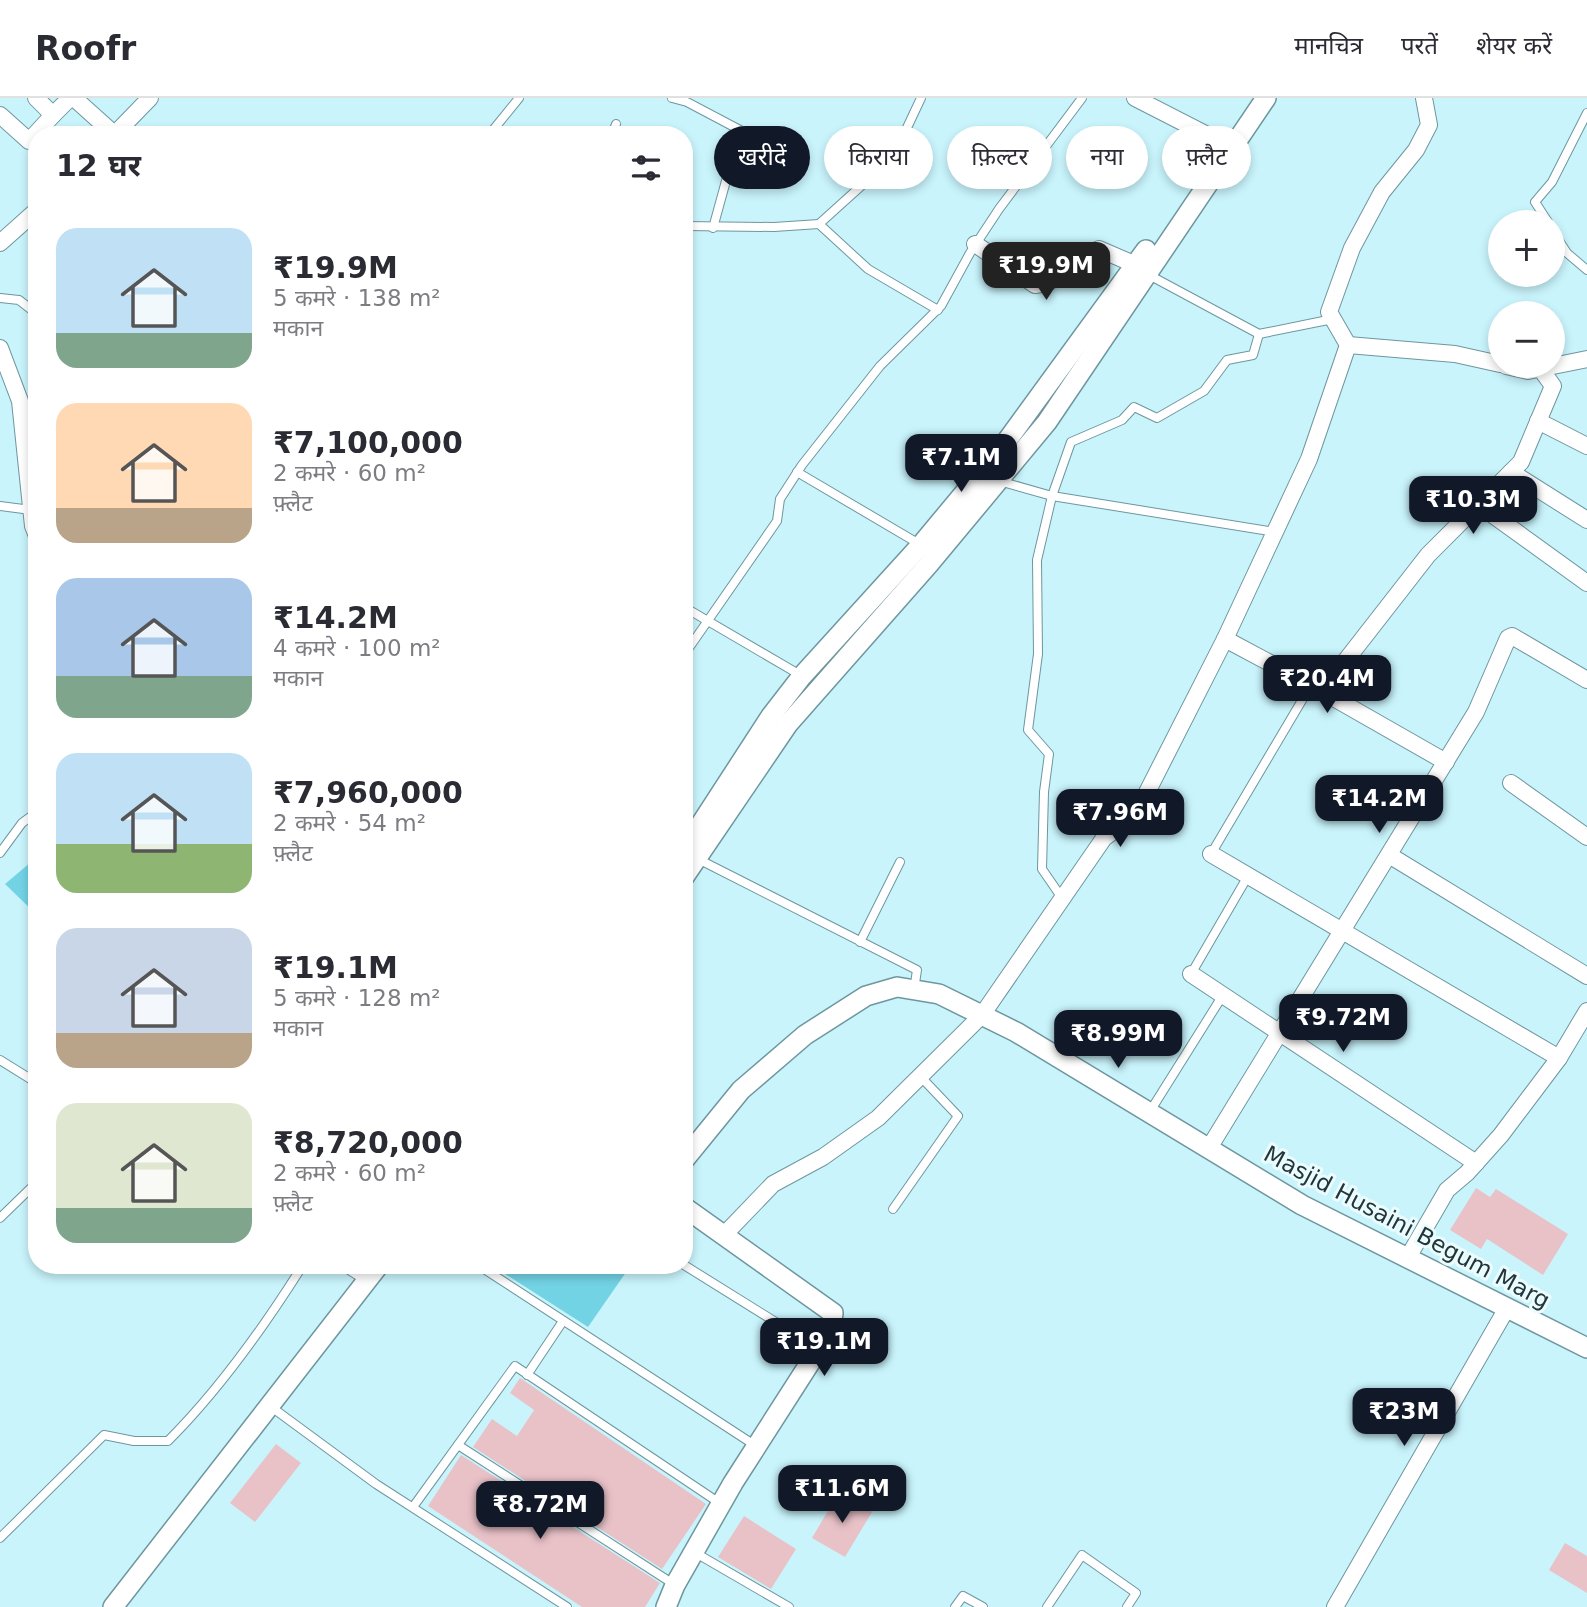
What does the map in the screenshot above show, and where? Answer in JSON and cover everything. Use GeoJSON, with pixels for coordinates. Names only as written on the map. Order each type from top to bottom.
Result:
{"type":"FeatureCollection","features":[{"type":"Feature","properties":{"kind":"street"},"geometry":{"type":"LineString","coordinates":[[36,98],[53,115]]}},
{"type":"Feature","properties":{"kind":"street"},"geometry":{"type":"LineString","coordinates":[[43,126],[72,98],[104,126]]}},
{"type":"Feature","properties":{"kind":"street"},"geometry":{"type":"LineString","coordinates":[[123,126],[150,98]]}},
{"type":"Feature","properties":{"kind":"street"},"geometry":{"type":"LineString","coordinates":[[1135,98],[1190,126]]}},
{"type":"Feature","properties":{"kind":"street"},"geometry":{"type":"LineString","coordinates":[[1232,126],[1250,98]]}},
{"type":"Feature","properties":{"kind":"street"},"geometry":{"type":"LineString","coordinates":[[693,838],[771,716],[802,676],[921,545],[1002,449],[1141,269],[1266,98]]}},
{"type":"Feature","properties":{"kind":"street"},"geometry":{"type":"LineString","coordinates":[[724,1235],[773,1184],[823,1157],[878,1118],[982,1015],[1104,838],[1136,814],[1225,639],[1309,459],[1348,345],[1329,312],[1352,248],[1382,192],[1416,150],[1429,125],[1424,98]]}},
{"type":"Feature","properties":{"kind":"street"},"geometry":{"type":"LineString","coordinates":[[0,115],[28,140]]}},
{"type":"Feature","properties":{"kind":"street"},"geometry":{"type":"LineString","coordinates":[[693,839],[788,724],[929,564],[1047,422],[1191,189]]}},
{"type":"Feature","properties":{"kind":"street"},"geometry":{"type":"LineString","coordinates":[[0,243],[28,218]]}},
{"type":"Feature","properties":{"kind":"street"},"geometry":{"type":"LineString","coordinates":[[975,244],[1035,285],[1047,283],[1099,249],[1141,269]]}},
{"type":"Feature","properties":{"kind":"street"},"geometry":{"type":"LineString","coordinates":[[1348,345],[1455,354],[1488,361]]}},
{"type":"Feature","properties":{"kind":"street"},"geometry":{"type":"LineString","coordinates":[[0,348],[20,401],[28,480]]}},
{"type":"Feature","properties":{"kind":"street"},"geometry":{"type":"LineString","coordinates":[[1565,363],[1587,359]]}},
{"type":"Feature","properties":{"kind":"street"},"geometry":{"type":"LineString","coordinates":[[1317,688],[1428,555],[1521,462],[1553,386],[1547,378]]}},
{"type":"Feature","properties":{"kind":"street"},"geometry":{"type":"LineString","coordinates":[[1538,421],[1587,446]]}},
{"type":"Feature","properties":{"kind":"street"},"geometry":{"type":"LineString","coordinates":[[1511,472],[1587,520]]}},
{"type":"Feature","properties":{"kind":"street"},"geometry":{"type":"LineString","coordinates":[[1479,505],[1587,583]]}},
{"type":"Feature","properties":{"kind":"street"},"geometry":{"type":"LineString","coordinates":[[1209,1149],[1476,712],[1508,638],[1512,636],[1587,680]]}},
{"type":"Feature","properties":{"kind":"street"},"geometry":{"type":"LineString","coordinates":[[1225,639],[1446,762]]}},
{"type":"Feature","properties":{"kind":"street"},"geometry":{"type":"LineString","coordinates":[[1511,783],[1587,837]]}},
{"type":"Feature","properties":{"kind":"street"},"geometry":{"type":"LineString","coordinates":[[1211,854],[1559,1058]]}},
{"type":"Feature","properties":{"kind":"street"},"geometry":{"type":"LineString","coordinates":[[1389,855],[1587,976]]}},
{"type":"Feature","properties":{"kind":"street"},"geometry":{"type":"LineString","coordinates":[[1191,974],[1476,1163]]}},
{"type":"Feature","properties":{"kind":"street","name":"Masjid Husaini Begum Marg"},"geometry":{"type":"LineString","coordinates":[[693,1149],[741,1090],[805,1035],[866,996],[897,987],[939,994],[1016,1032],[1302,1205],[1587,1348]]}},
{"type":"Feature","properties":{"kind":"street"},"geometry":{"type":"LineString","coordinates":[[1407,1259],[1447,1190],[1501,1135],[1559,1058],[1587,1011]]}},
{"type":"Feature","properties":{"kind":"street"},"geometry":{"type":"LineString","coordinates":[[666,1607],[675,1585],[721,1504],[831,1330],[834,1313],[693,1213]]}},
{"type":"Feature","properties":{"kind":"street"},"geometry":{"type":"LineString","coordinates":[[113,1607],[372,1274]]}},
{"type":"Feature","properties":{"kind":"street"},"geometry":{"type":"LineString","coordinates":[[1335,1607],[1507,1308]]}},
{"type":"Feature","properties":{"kind":"lane"},"geometry":{"type":"LineString","coordinates":[[496,126],[519,98]]}},
{"type":"Feature","properties":{"kind":"lane"},"geometry":{"type":"LineString","coordinates":[[672,98],[688,100],[740,130],[713,228]]}},
{"type":"Feature","properties":{"kind":"lane"},"geometry":{"type":"LineString","coordinates":[[693,227],[774,228],[819,224],[880,169],[905,132],[921,98]]}},
{"type":"Feature","properties":{"kind":"lane"},"geometry":{"type":"LineString","coordinates":[[693,642],[776,521],[780,499],[797,472],[880,366],[938,310],[975,244],[1082,98]]}},
{"type":"Feature","properties":{"kind":"lane"},"geometry":{"type":"LineString","coordinates":[[1540,210],[1535,202],[1552,182],[1587,113]]}},
{"type":"Feature","properties":{"kind":"lane"},"geometry":{"type":"LineString","coordinates":[[819,224],[868,269],[938,310]]}},
{"type":"Feature","properties":{"kind":"lane"},"geometry":{"type":"LineString","coordinates":[[1565,250],[1587,270]]}},
{"type":"Feature","properties":{"kind":"lane"},"geometry":{"type":"LineString","coordinates":[[1141,269],[1259,334],[1333,319]]}},
{"type":"Feature","properties":{"kind":"lane"},"geometry":{"type":"LineString","coordinates":[[0,298],[19,300],[28,307]]}},
{"type":"Feature","properties":{"kind":"lane"},"geometry":{"type":"LineString","coordinates":[[1062,898],[1042,869],[1044,792],[1049,754],[1028,730],[1038,653],[1037,559],[1052,496],[1071,442],[1122,420],[1134,407],[1157,418],[1181,405],[1204,391],[1227,360],[1253,355],[1259,334]]}},
{"type":"Feature","properties":{"kind":"lane"},"geometry":{"type":"LineString","coordinates":[[797,472],[921,545]]}},
{"type":"Feature","properties":{"kind":"lane"},"geometry":{"type":"LineString","coordinates":[[998,480],[1052,496],[1275,532]]}},
{"type":"Feature","properties":{"kind":"lane"},"geometry":{"type":"LineString","coordinates":[[0,506],[28,510]]}},
{"type":"Feature","properties":{"kind":"lane"},"geometry":{"type":"LineString","coordinates":[[693,612],[802,676]]}},
{"type":"Feature","properties":{"kind":"lane"},"geometry":{"type":"LineString","coordinates":[[1211,854],[1317,688]]}},
{"type":"Feature","properties":{"kind":"lane"},"geometry":{"type":"LineString","coordinates":[[0,853],[28,819]]}},
{"type":"Feature","properties":{"kind":"lane"},"geometry":{"type":"LineString","coordinates":[[693,845],[860,942],[917,970],[914,990]]}},
{"type":"Feature","properties":{"kind":"lane"},"geometry":{"type":"LineString","coordinates":[[860,942],[900,862]]}},
{"type":"Feature","properties":{"kind":"lane"},"geometry":{"type":"LineString","coordinates":[[1191,974],[1248,876]]}},
{"type":"Feature","properties":{"kind":"lane"},"geometry":{"type":"LineString","coordinates":[[1149,1113],[1223,995]]}},
{"type":"Feature","properties":{"kind":"lane"},"geometry":{"type":"LineString","coordinates":[[0,1060],[28,1077]]}},
{"type":"Feature","properties":{"kind":"lane"},"geometry":{"type":"LineString","coordinates":[[893,1209],[958,1116],[920,1076]]}},
{"type":"Feature","properties":{"kind":"lane"},"geometry":{"type":"LineString","coordinates":[[0,1218],[28,1191]]}},
{"type":"Feature","properties":{"kind":"lane"},"geometry":{"type":"LineString","coordinates":[[693,1271],[819,1349]]}},
{"type":"Feature","properties":{"kind":"lane"},"geometry":{"type":"LineString","coordinates":[[0,1538],[104,1435],[134,1441],[168,1441],[190,1419],[262,1328],[297,1274]]}},
{"type":"Feature","properties":{"kind":"lane"},"geometry":{"type":"LineString","coordinates":[[354,1274],[366,1282]]}},
{"type":"Feature","properties":{"kind":"lane"},"geometry":{"type":"LineString","coordinates":[[492,1274],[756,1446]]}},
{"type":"Feature","properties":{"kind":"lane"},"geometry":{"type":"LineString","coordinates":[[527,1375],[563,1321]]}},
{"type":"Feature","properties":{"kind":"lane"},"geometry":{"type":"LineString","coordinates":[[413,1507],[515,1367],[721,1504]]}},
{"type":"Feature","properties":{"kind":"lane"},"geometry":{"type":"LineString","coordinates":[[270,1406],[376,1484],[568,1607]]}},
{"type":"Feature","properties":{"kind":"lane"},"geometry":{"type":"LineString","coordinates":[[458,1445],[675,1585]]}},
{"type":"Feature","properties":{"kind":"lane"},"geometry":{"type":"LineString","coordinates":[[694,1552],[789,1607]]}},
{"type":"Feature","properties":{"kind":"lane"},"geometry":{"type":"LineString","coordinates":[[1047,1607],[1082,1555],[1136,1593],[1127,1607]]}},
{"type":"Feature","properties":{"kind":"lane"},"geometry":{"type":"LineString","coordinates":[[956,1607],[963,1596],[983,1607]]}},
{"type":"Feature","properties":{"kind":"shaded area"},"geometry":{"type":"Polygon","coordinates":[[[28,865],[28,906],[5,884],[28,865]]]}},
{"type":"Feature","properties":{"kind":"shaded area"},"geometry":{"type":"Polygon","coordinates":[[[505,1274],[625,1274],[588,1327],[505,1274]]]}},
{"type":"Feature","properties":{"kind":"building"},"geometry":{"type":"Polygon","coordinates":[[[1476,1188],[1490,1197],[1496,1189],[1568,1234],[1543,1275],[1487,1239],[1481,1249],[1450,1230],[1476,1188]]]}},
{"type":"Feature","properties":{"kind":"building"},"geometry":{"type":"Polygon","coordinates":[[[520,1378],[706,1504],[662,1569],[473,1447],[492,1419],[517,1436],[534,1410],[510,1393],[520,1378]]]}},
{"type":"Feature","properties":{"kind":"building"},"geometry":{"type":"Polygon","coordinates":[[[276,1444],[301,1463],[255,1522],[230,1503],[276,1444]]]}},
{"type":"Feature","properties":{"kind":"building"},"geometry":{"type":"Polygon","coordinates":[[[461,1455],[660,1583],[645,1607],[582,1607],[428,1506],[461,1455]]]}},
{"type":"Feature","properties":{"kind":"building"},"geometry":{"type":"Polygon","coordinates":[[[839,1492],[872,1512],[845,1557],[812,1538],[839,1492]]]}},
{"type":"Feature","properties":{"kind":"building"},"geometry":{"type":"Polygon","coordinates":[[[744,1516],[796,1549],[771,1589],[718,1557],[744,1516]]]}},
{"type":"Feature","properties":{"kind":"building"},"geometry":{"type":"Polygon","coordinates":[[[1565,1543],[1587,1556],[1587,1593],[1549,1570],[1565,1543]]]}}]}
